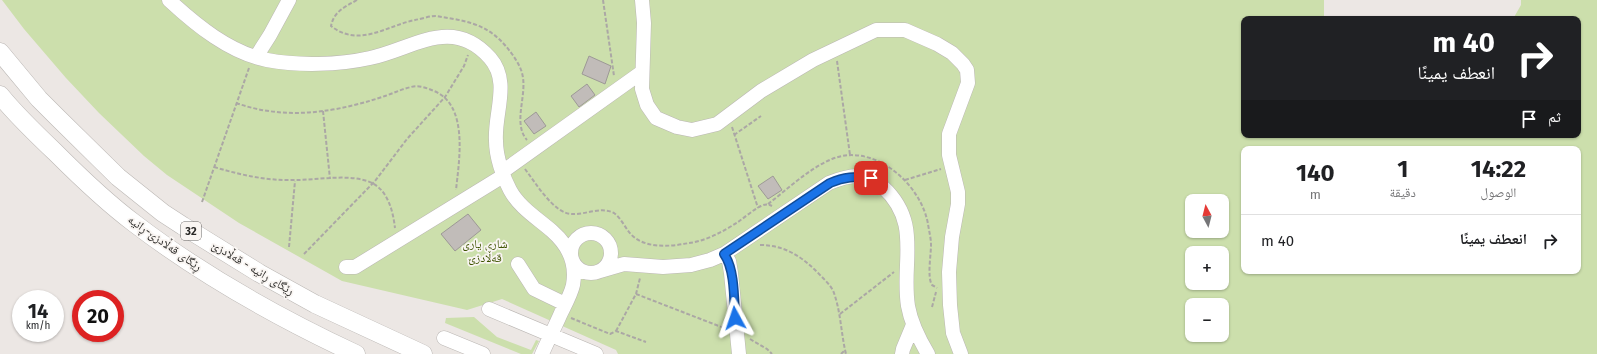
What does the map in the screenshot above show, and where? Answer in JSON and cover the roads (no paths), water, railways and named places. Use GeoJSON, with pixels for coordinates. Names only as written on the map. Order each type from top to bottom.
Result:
{"type":"FeatureCollection","features":[{"type":"Feature","properties":{"kind":"main road","name":"ڕێگای ڕانیە - قەڵادزێ"},"geometry":{"type":"LineString","coordinates":[[0,52],[39,99],[57,117],[118,177],[163,213],[259,273],[308,300],[423,354]]}},
{"type":"Feature","properties":{"kind":"main road","name":"ڕێگای قەڵادزێ-ڕانیە"},"geometry":{"type":"LineString","coordinates":[[0,96],[23,121],[79,175],[133,222],[155,238],[262,307],[321,338],[356,354]]}},
{"type":"Feature","properties":{"kind":"street"},"geometry":{"type":"LineString","coordinates":[[169,0],[220,41],[243,53],[253,61],[267,60],[299,64],[370,58],[423,40],[443,36],[459,37],[476,45],[491,59],[499,74],[501,90],[496,141],[503,174],[511,192],[524,208],[558,236],[568,249],[576,266],[581,270],[597,272],[609,262],[611,250],[609,244]]}},
{"type":"Feature","properties":{"kind":"street"},"geometry":{"type":"LineString","coordinates":[[253,61],[270,35],[289,0]]}},
{"type":"Feature","properties":{"kind":"street"},"geometry":{"type":"LineString","coordinates":[[642,0],[644,23],[642,88],[647,105],[656,118],[677,127],[692,130],[717,124],[761,92],[813,60],[876,30],[905,30],[952,53],[967,70],[968,83],[949,134],[949,155],[958,192],[958,204],[952,237],[949,272],[950,305],[953,333],[961,354]]}},
{"type":"Feature","properties":{"kind":"street"},"geometry":{"type":"LineString","coordinates":[[346,266],[356,267],[503,174],[520,159],[642,72]]}},
{"type":"Feature","properties":{"kind":"street"},"geometry":{"type":"LineString","coordinates":[[573,286],[582,279],[618,265],[637,270],[690,265],[710,260],[724,254],[830,183],[842,178],[857,176],[871,178],[892,195],[902,212],[909,246],[907,288],[908,306],[913,325],[928,354]]}},
{"type":"Feature","properties":{"kind":"street"},"geometry":{"type":"LineString","coordinates":[[558,236],[581,236],[593,233],[605,238],[616,253],[637,270]]}},
{"type":"Feature","properties":{"kind":"street"},"geometry":{"type":"LineString","coordinates":[[542,354],[551,335],[568,311],[573,286],[573,247],[581,236]]}},
{"type":"Feature","properties":{"kind":"street"},"geometry":{"type":"LineString","coordinates":[[724,254],[729,260],[739,354]]}},
{"type":"Feature","properties":{"kind":"street"},"geometry":{"type":"LineString","coordinates":[[518,264],[534,289],[568,311]]}},
{"type":"Feature","properties":{"kind":"street"},"geometry":{"type":"LineString","coordinates":[[489,309],[596,354]]}},
{"type":"Feature","properties":{"kind":"street"},"geometry":{"type":"LineString","coordinates":[[902,354],[913,325]]}},
{"type":"Feature","properties":{"kind":"street"},"geometry":{"type":"LineString","coordinates":[[444,338],[483,354]]}},
{"type":"Feature","properties":{"kind":"park label","name":"شاری یاری قەڵادزێ"},"geometry":{"type":"Point","coordinates":[485,251]}}]}
